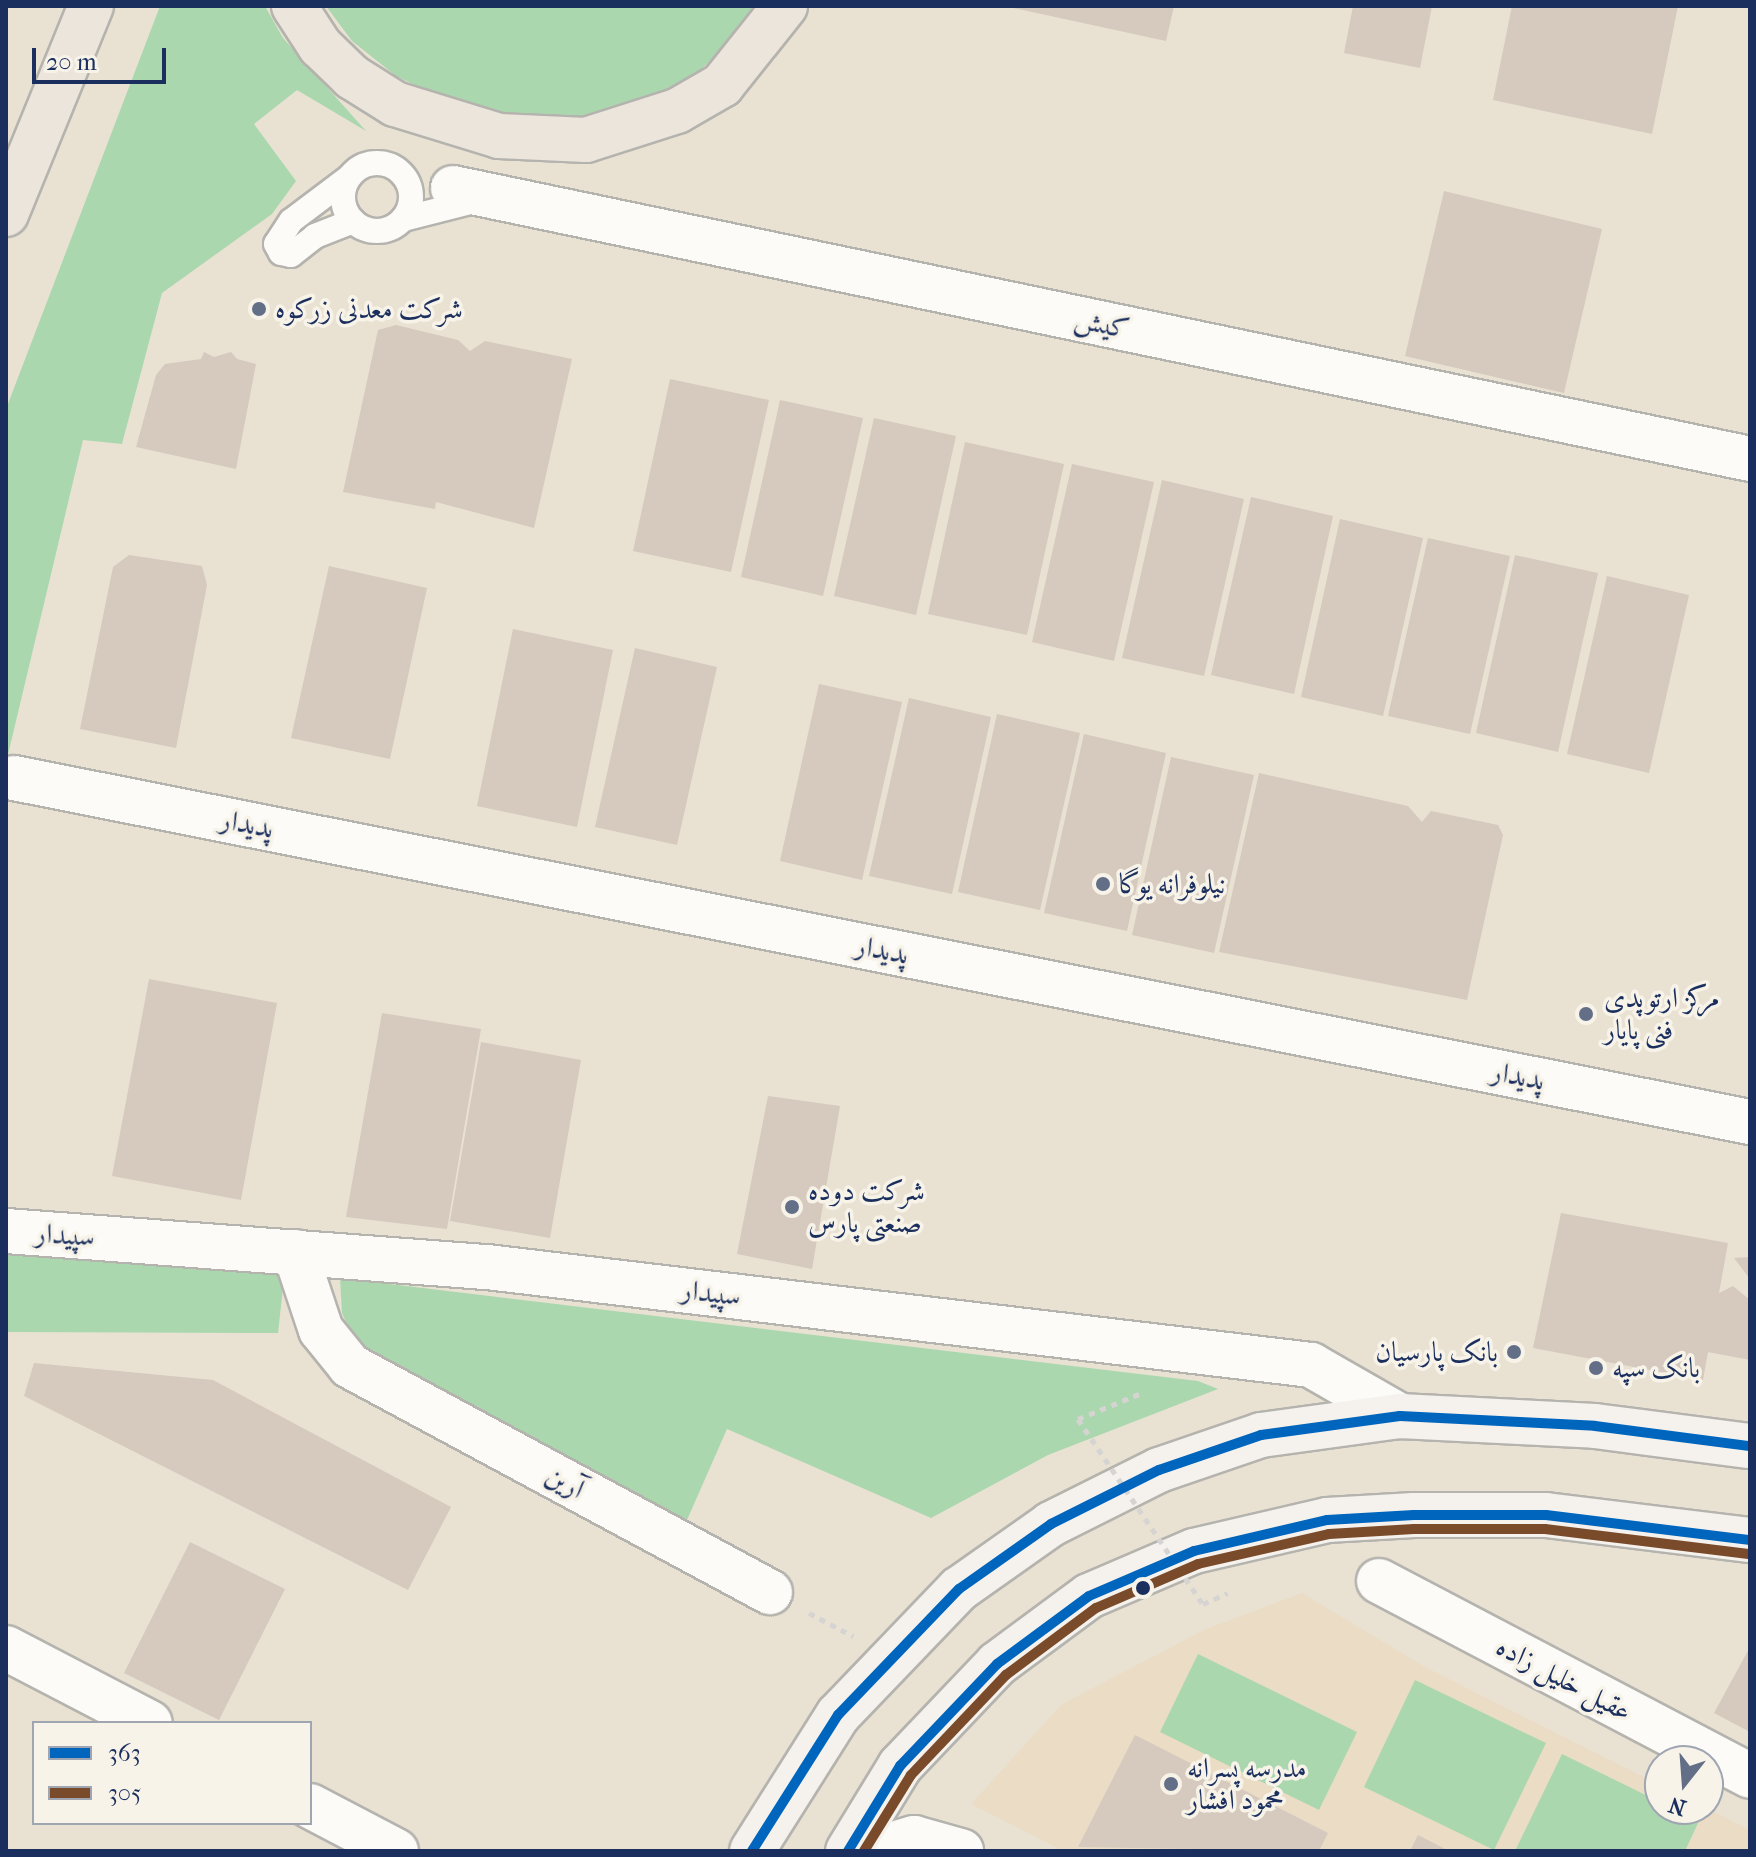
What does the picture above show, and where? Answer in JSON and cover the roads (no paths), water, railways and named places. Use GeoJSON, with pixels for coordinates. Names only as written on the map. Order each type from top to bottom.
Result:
{"type":"FeatureCollection","features":[{"type":"Feature","properties":{"kind":"highway"},"geometry":{"type":"LineString","coordinates":[[6,214],[91,6]]}},
{"type":"Feature","properties":{"kind":"highway"},"geometry":{"type":"LineString","coordinates":[[294,6],[320,46],[352,77],[395,104],[499,136],[586,140],[677,111],[722,85],[785,6]]}},
{"type":"Feature","properties":{"kind":"main road"},"geometry":{"type":"LineString","coordinates":[[752,1851],[838,1715],[959,1589],[1051,1524],[1159,1470],[1261,1435],[1400,1416],[1595,1426],[1750,1446]]}},
{"type":"Feature","properties":{"kind":"main road"},"geometry":{"type":"LineString","coordinates":[[848,1851],[900,1766],[997,1664],[1089,1596],[1194,1551],[1327,1520],[1414,1515],[1546,1515],[1750,1540]]}},
{"type":"Feature","properties":{"kind":"street","name":"کیش"},"geometry":{"type":"LineString","coordinates":[[473,192],[1750,459]]}},
{"type":"Feature","properties":{"kind":"street","name":"پدیدار"},"geometry":{"type":"LineString","coordinates":[[14,778],[1750,1122]]}},
{"type":"Feature","properties":{"kind":"street","name":"سپیدار"},"geometry":{"type":"LineString","coordinates":[[6,1231],[487,1267],[1311,1365],[1400,1416]]}},
{"type":"Feature","properties":{"kind":"street","name":"آرین"},"geometry":{"type":"LineString","coordinates":[[295,1252],[321,1330],[350,1366],[770,1592]]}},
{"type":"Feature","properties":{"kind":"street","name":"عقیل خلیل زاده"},"geometry":{"type":"LineString","coordinates":[[1379,1581],[1750,1776]]}},
{"type":"Feature","properties":{"kind":"street"},"geometry":{"type":"LineString","coordinates":[[6,1648],[146,1721]]}},
{"type":"Feature","properties":{"kind":"street"},"geometry":{"type":"LineString","coordinates":[[312,1807],[396,1851]]}},
{"type":"Feature","properties":{"kind":"street"},"geometry":{"type":"LineString","coordinates":[[870,1851],[914,1838],[961,1851]]}},
{"type":"Feature","properties":{"kind":"lane"},"geometry":{"type":"LineString","coordinates":[[375,163],[473,192],[377,231],[353,221],[315,236],[291,255],[281,253],[276,244],[291,221],[348,178],[375,163]]}},
{"type":"Feature","properties":{"kind":"lane"},"geometry":{"type":"LineString","coordinates":[[396,168],[412,193],[403,219]]}},
{"type":"Feature","properties":{"kind":"lane"},"geometry":{"type":"LineString","coordinates":[[348,178],[343,197],[353,221]]}},
{"type":"Feature","properties":{"kind":"place","name":"شرکت معدنی زرکوه"},"geometry":{"type":"Point","coordinates":[259,309]}},
{"type":"Feature","properties":{"kind":"place","name":"نیلوفرانه یوگا"},"geometry":{"type":"Point","coordinates":[1103,884]}},
{"type":"Feature","properties":{"kind":"place","name":"مرکز ارتوپدی فنی پایار"},"geometry":{"type":"Point","coordinates":[1586,1014]}},
{"type":"Feature","properties":{"kind":"place","name":"شرکت دوده صنعتی پارس"},"geometry":{"type":"Point","coordinates":[792,1207]}},
{"type":"Feature","properties":{"kind":"place","name":"بانک پارسیان"},"geometry":{"type":"Point","coordinates":[1514,1352]}},
{"type":"Feature","properties":{"kind":"place","name":"بانک سپه"},"geometry":{"type":"Point","coordinates":[1596,1368]}},
{"type":"Feature","properties":{"kind":"place","name":"مدرسه پسرانه محمود افشار"},"geometry":{"type":"Point","coordinates":[1171,1784]}}]}
